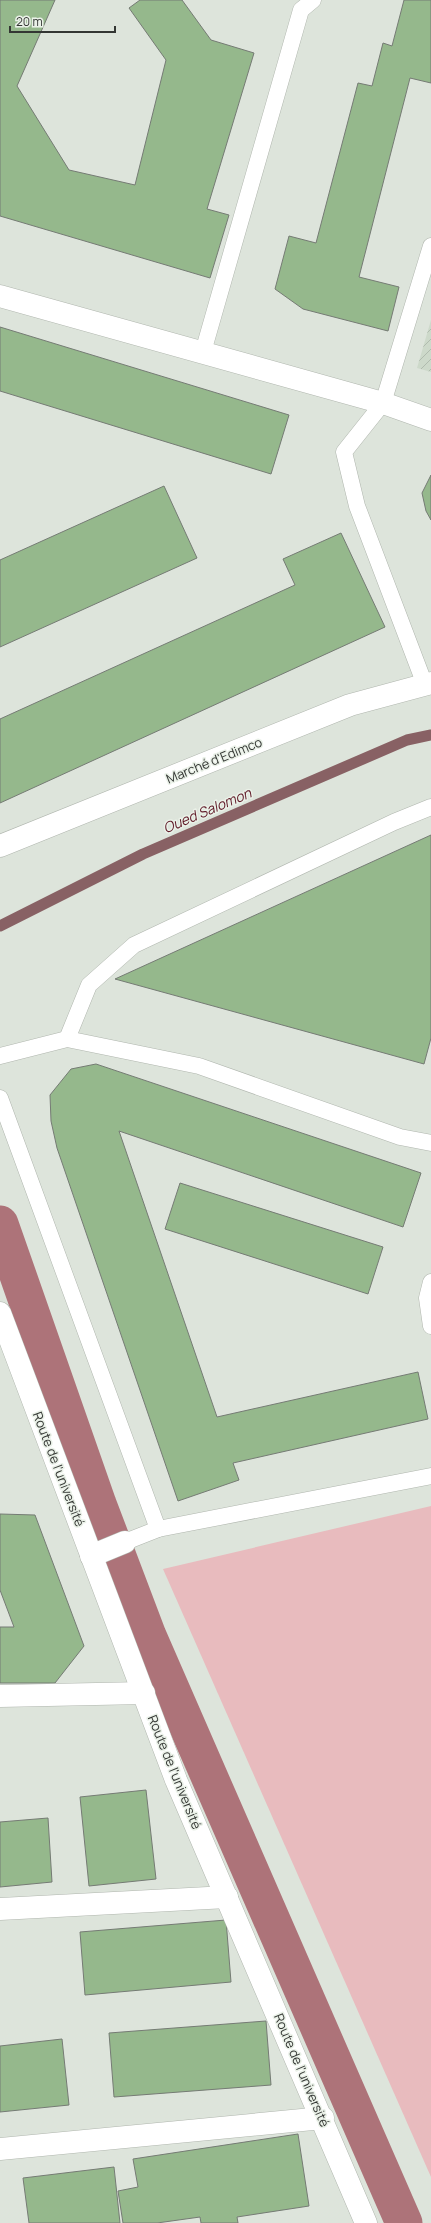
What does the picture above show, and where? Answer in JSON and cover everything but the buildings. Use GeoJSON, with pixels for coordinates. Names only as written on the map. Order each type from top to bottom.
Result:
{"type":"FeatureCollection","features":[{"type":"Feature","properties":{"kind":"street"},"geometry":{"type":"LineString","coordinates":[[0,296],[383,403],[431,420]]}},
{"type":"Feature","properties":{"kind":"street","name":"Marché d'Edimco"},"geometry":{"type":"LineString","coordinates":[[0,846],[350,705],[428,684]]}},
{"type":"Feature","properties":{"kind":"street","name":"Route de l'université"},"geometry":{"type":"LineString","coordinates":[[0,1313],[176,1780],[323,2118],[366,2223]]}},
{"type":"Feature","properties":{"kind":"street"},"geometry":{"type":"LineString","coordinates":[[92,1556],[125,1542]]}},
{"type":"Feature","properties":{"kind":"street"},"geometry":{"type":"LineString","coordinates":[[0,1696],[144,1693]]}},
{"type":"Feature","properties":{"kind":"street"},"geometry":{"type":"LineString","coordinates":[[0,1909],[227,1897]]}},
{"type":"Feature","properties":{"kind":"street"},"geometry":{"type":"LineString","coordinates":[[0,2149],[323,2118]]}},
{"type":"Feature","properties":{"kind":"lane"},"geometry":{"type":"LineString","coordinates":[[203,352],[303,3]]}},
{"type":"Feature","properties":{"kind":"lane"},"geometry":{"type":"LineString","coordinates":[[428,684],[357,506],[344,452],[383,403],[431,246]]}},
{"type":"Feature","properties":{"kind":"lane"},"geometry":{"type":"LineString","coordinates":[[67,1039],[89,985],[134,945],[394,822],[431,807]]}},
{"type":"Feature","properties":{"kind":"lane"},"geometry":{"type":"LineString","coordinates":[[0,1056],[67,1039],[199,1066],[400,1137],[431,1143]]}},
{"type":"Feature","properties":{"kind":"lane"},"geometry":{"type":"LineString","coordinates":[[0,1098],[158,1529]]}},
{"type":"Feature","properties":{"kind":"lane"},"geometry":{"type":"LineString","coordinates":[[431,1282],[427,1298],[431,1326]]}},
{"type":"Feature","properties":{"kind":"lane"},"geometry":{"type":"LineString","coordinates":[[125,1542],[158,1529],[431,1476]]}},
{"type":"Feature","properties":{"kind":"shaded area"},"geometry":{"type":"Polygon","coordinates":[[[431,320],[431,372],[417,368],[431,320]]]}},
{"type":"Feature","properties":{"kind":"shaded area"},"geometry":{"type":"Polygon","coordinates":[[[431,1506],[431,2177],[163,1569],[431,1506]]]}},
{"type":"Feature","properties":{"kind":"waterway","name":"Oued Salomon"},"geometry":{"type":"LineString","coordinates":[[0,926],[143,854],[407,740],[431,735]]}},
{"type":"Feature","properties":{"kind":"waterway"},"geometry":{"type":"LineString","coordinates":[[0,1224],[98,1504],[148,1636],[404,2223]]}}]}
